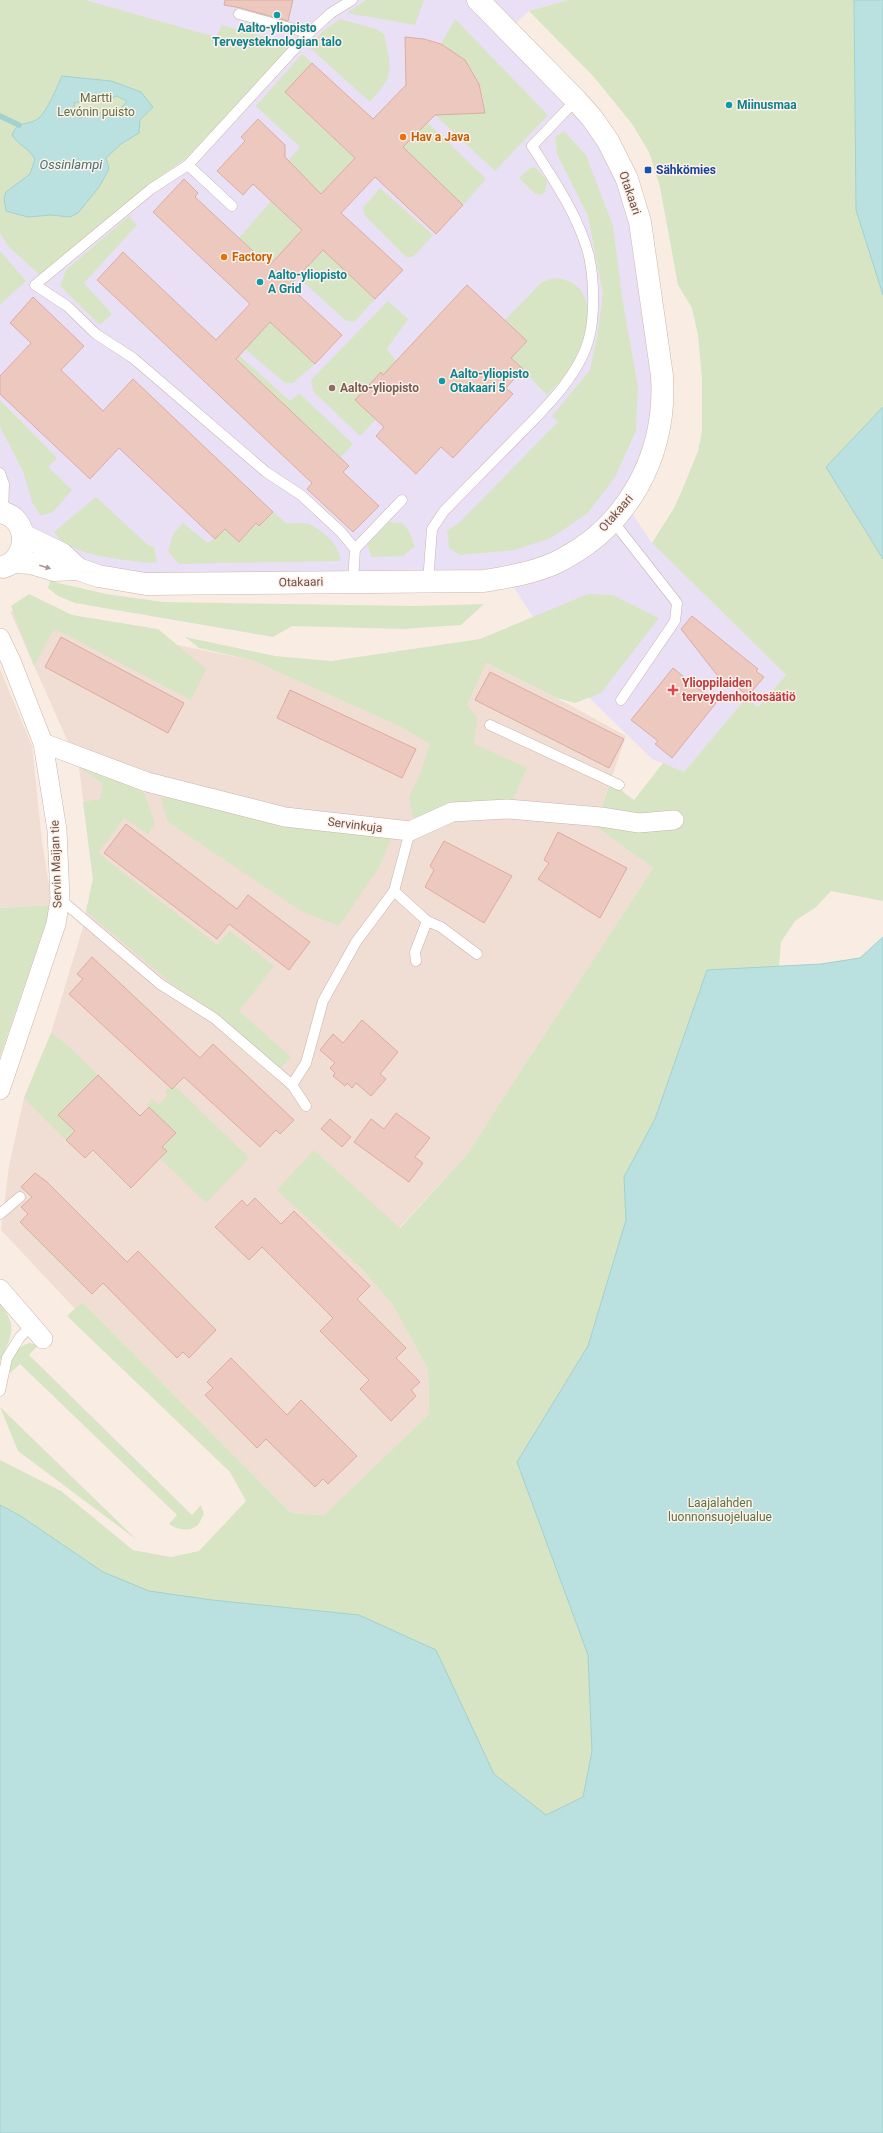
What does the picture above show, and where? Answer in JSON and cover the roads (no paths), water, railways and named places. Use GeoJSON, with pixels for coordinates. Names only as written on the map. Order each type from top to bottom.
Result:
{"type":"FeatureCollection","features":[{"type":"Feature","properties":{"kind":"street","name":"Otakaari"},"geometry":{"type":"LineString","coordinates":[[6,565],[31,564],[54,570],[78,569],[98,576],[146,584],[484,581],[531,571],[554,563],[574,553],[612,520],[626,504],[638,485],[656,445],[662,423],[664,400],[662,376],[640,222],[627,179],[608,141],[592,118],[479,0]]}},
{"type":"Feature","properties":{"kind":"street"},"geometry":{"type":"LineString","coordinates":[[2,512],[16,521],[23,535],[21,553],[6,565]]}},
{"type":"Feature","properties":{"kind":"street","name":"Otakaari"},"geometry":{"type":"LineString","coordinates":[[23,535],[62,554],[78,569]]}},
{"type":"Feature","properties":{"kind":"street","name":"Servin Maijan tie"},"geometry":{"type":"LineString","coordinates":[[0,638],[11,661],[43,742],[57,830],[60,899],[56,924],[0,1090]]}},
{"type":"Feature","properties":{"kind":"street","name":"Servinkuja"},"geometry":{"type":"LineString","coordinates":[[43,742],[147,782],[285,816],[410,831]]}},
{"type":"Feature","properties":{"kind":"street"},"geometry":{"type":"LineString","coordinates":[[410,831],[452,812],[507,809],[601,817],[639,823],[674,820]]}},
{"type":"Feature","properties":{"kind":"street"},"geometry":{"type":"LineString","coordinates":[[0,1289],[37,1332]]}},
{"type":"Feature","properties":{"kind":"lane"},"geometry":{"type":"LineString","coordinates":[[352,0],[331,13],[309,33],[188,166],[151,189],[35,285],[67,306],[96,334],[133,358],[266,472],[301,495],[341,532],[355,549]]}},
{"type":"Feature","properties":{"kind":"lane"},"geometry":{"type":"LineString","coordinates":[[239,14],[309,33]]}},
{"type":"Feature","properties":{"kind":"lane"},"geometry":{"type":"LineString","coordinates":[[428,582],[432,529],[440,517],[545,409],[572,375],[589,339],[593,316],[589,257],[580,231],[559,188],[532,146],[576,100]]}},
{"type":"Feature","properties":{"kind":"lane"},"geometry":{"type":"LineString","coordinates":[[188,166],[232,206]]}},
{"type":"Feature","properties":{"kind":"lane"},"geometry":{"type":"LineString","coordinates":[[0,473],[4,484],[2,512]]}},
{"type":"Feature","properties":{"kind":"lane"},"geometry":{"type":"LineString","coordinates":[[353,581],[355,549],[402,500]]}},
{"type":"Feature","properties":{"kind":"lane"},"geometry":{"type":"LineString","coordinates":[[612,520],[677,603],[675,621],[621,700]]}},
{"type":"Feature","properties":{"kind":"lane"},"geometry":{"type":"LineString","coordinates":[[490,725],[620,785]]}},
{"type":"Feature","properties":{"kind":"lane"},"geometry":{"type":"LineString","coordinates":[[292,1085],[306,1063],[323,1000],[356,942],[394,891],[410,831]]}},
{"type":"Feature","properties":{"kind":"lane"},"geometry":{"type":"LineString","coordinates":[[394,891],[427,921],[441,927],[477,954]]}},
{"type":"Feature","properties":{"kind":"lane"},"geometry":{"type":"LineString","coordinates":[[60,899],[160,984],[214,1018],[292,1085],[306,1106]]}},
{"type":"Feature","properties":{"kind":"lane"},"geometry":{"type":"LineString","coordinates":[[416,961],[414,952],[427,921]]}},
{"type":"Feature","properties":{"kind":"lane"},"geometry":{"type":"LineString","coordinates":[[0,1214],[20,1197]]}},
{"type":"Feature","properties":{"kind":"lane"},"geometry":{"type":"LineString","coordinates":[[0,1391],[7,1358],[20,1337],[37,1332]]}},
{"type":"Feature","properties":{"kind":"water"},"geometry":{"type":"Polygon","coordinates":[[[854,0],[883,0],[883,295],[856,210],[854,0]]]}},
{"type":"Feature","properties":{"kind":"water","name":"Ossinlampi"},"geometry":{"type":"Polygon","coordinates":[[[62,76],[111,81],[141,92],[153,107],[140,120],[139,133],[121,144],[106,158],[109,169],[99,187],[78,213],[70,217],[51,215],[28,217],[6,211],[4,198],[6,192],[30,174],[35,159],[33,155],[12,135],[14,130],[20,125],[35,120],[42,115],[62,76]],[[117,96],[104,101],[94,99],[74,103],[75,114],[79,118],[95,116],[104,110],[117,113],[127,101],[117,96]]]}},
{"type":"Feature","properties":{"kind":"water"},"geometry":{"type":"Polygon","coordinates":[[[883,407],[883,559],[826,467],[883,407]]]}},
{"type":"Feature","properties":{"kind":"water"},"geometry":{"type":"Polygon","coordinates":[[[883,937],[883,2133],[0,2133],[0,1505],[19,1515],[103,1572],[149,1591],[212,1600],[359,1615],[436,1650],[494,1774],[546,1815],[583,1797],[592,1751],[588,1655],[517,1462],[588,1346],[626,1220],[624,1177],[655,1119],[707,970],[821,964],[860,958],[883,937]]]}},
{"type":"Feature","properties":{"kind":"waterway"},"geometry":{"type":"LineString","coordinates":[[0,116],[19,125]]}},
{"type":"Feature","properties":{"kind":"place","name":"Aalto-yliopisto Terveysteknologian talo"},"geometry":{"type":"Point","coordinates":[277,15]}},
{"type":"Feature","properties":{"kind":"place","name":"Miinusmaa"},"geometry":{"type":"Point","coordinates":[729,105]}},
{"type":"Feature","properties":{"kind":"place","name":"Hav a Java"},"geometry":{"type":"Point","coordinates":[403,137]}},
{"type":"Feature","properties":{"kind":"place","name":"Sähkömies"},"geometry":{"type":"Point","coordinates":[648,170]}},
{"type":"Feature","properties":{"kind":"place","name":"Factory"},"geometry":{"type":"Point","coordinates":[224,257]}},
{"type":"Feature","properties":{"kind":"place","name":"Aalto-yliopisto A Grid"},"geometry":{"type":"Point","coordinates":[260,282]}},
{"type":"Feature","properties":{"kind":"place","name":"Aalto-yliopisto Otakaari 5"},"geometry":{"type":"Point","coordinates":[442,381]}},
{"type":"Feature","properties":{"kind":"place","name":"Aalto-yliopisto"},"geometry":{"type":"Point","coordinates":[332,388]}},
{"type":"Feature","properties":{"kind":"place","name":"Ylioppilaiden terveydenhoitosäätiö"},"geometry":{"type":"Point","coordinates":[673,690]}},
{"type":"Feature","properties":{"kind":"park label","name":"Martti Levónin puisto"},"geometry":{"type":"Point","coordinates":[96,105]}},
{"type":"Feature","properties":{"kind":"park label","name":"Laajalahden luonnonsuojelualue"},"geometry":{"type":"Point","coordinates":[720,1510]}}]}
